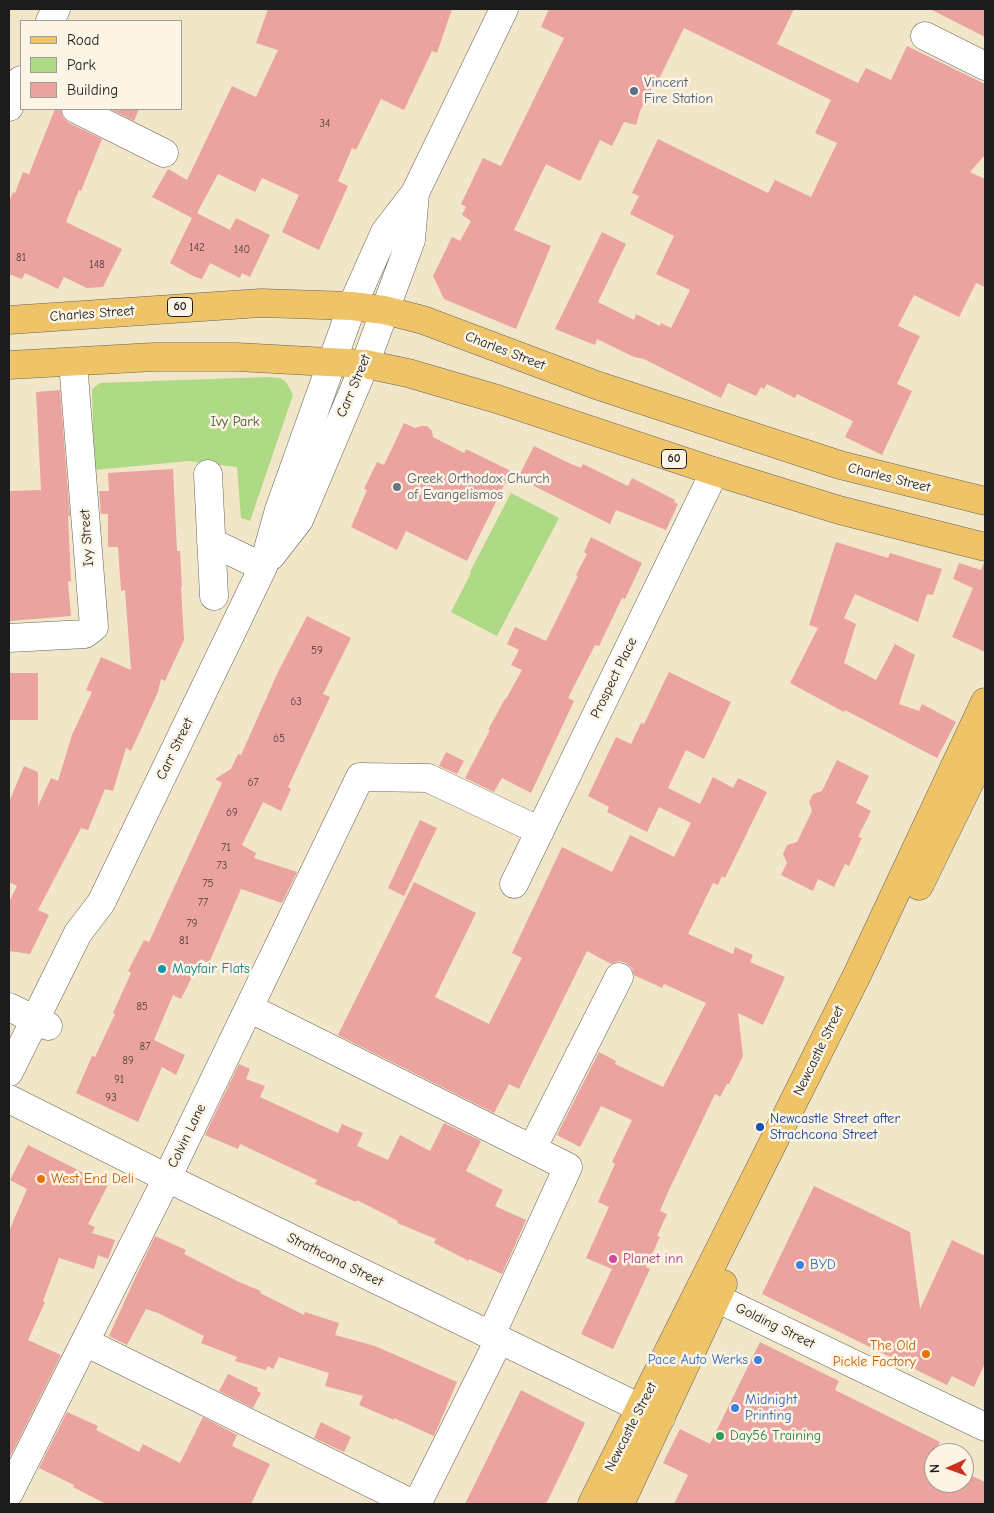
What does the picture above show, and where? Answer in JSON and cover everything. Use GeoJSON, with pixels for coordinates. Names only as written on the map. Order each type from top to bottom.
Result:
{"type":"FeatureCollection","features":[{"type":"Feature","properties":{"kind":"main road","name":"Charles Street"},"geometry":{"type":"LineString","coordinates":[[9,320],[261,303],[352,306],[384,310],[423,320],[596,385],[840,466],[985,501]]}},
{"type":"Feature","properties":{"kind":"main road","name":"60"},"geometry":{"type":"LineString","coordinates":[[9,365],[154,357],[237,357],[365,364],[408,373],[497,399],[713,472],[839,510],[985,547]]}},
{"type":"Feature","properties":{"kind":"main road","name":"Newcastle Street"},"geometry":{"type":"LineString","coordinates":[[620,1504],[651,1413],[985,702]]}},
{"type":"Feature","properties":{"kind":"main road","name":"Newcastle Street"},"geometry":{"type":"LineString","coordinates":[[709,1293],[985,751]]}},
{"type":"Feature","properties":{"kind":"main road","name":"Newcastle Street"},"geometry":{"type":"LineString","coordinates":[[592,1504],[651,1413]]}},
{"type":"Feature","properties":{"kind":"street","name":"Carr Street"},"geometry":{"type":"LineString","coordinates":[[9,1072],[42,1023],[89,945],[101,903],[263,567],[279,510],[352,306],[385,232],[415,193],[504,9]]}},
{"type":"Feature","properties":{"kind":"street"},"geometry":{"type":"LineString","coordinates":[[925,36],[985,66]]}},
{"type":"Feature","properties":{"kind":"street"},"geometry":{"type":"LineString","coordinates":[[9,107],[20,83]]}},
{"type":"Feature","properties":{"kind":"street"},"geometry":{"type":"LineString","coordinates":[[78,110],[164,152]]}},
{"type":"Feature","properties":{"kind":"street","name":"Carr Street"},"geometry":{"type":"LineString","coordinates":[[263,567],[299,520],[365,364],[411,240],[415,193]]}},
{"type":"Feature","properties":{"kind":"street","name":"Ivy Street"},"geometry":{"type":"LineString","coordinates":[[9,638],[85,634],[94,626],[74,362]]}},
{"type":"Feature","properties":{"kind":"street","name":"Prospect Place"},"geometry":{"type":"LineString","coordinates":[[514,884],[713,472]]}},
{"type":"Feature","properties":{"kind":"street"},"geometry":{"type":"LineString","coordinates":[[208,474],[214,596]]}},
{"type":"Feature","properties":{"kind":"street"},"geometry":{"type":"LineString","coordinates":[[211,542],[263,567]]}},
{"type":"Feature","properties":{"kind":"street","name":"Colvin Lane"},"geometry":{"type":"LineString","coordinates":[[9,1493],[167,1178],[360,777],[428,778],[540,831]]}},
{"type":"Feature","properties":{"kind":"street"},"geometry":{"type":"LineString","coordinates":[[532,1149],[619,977]]}},
{"type":"Feature","properties":{"kind":"street"},"geometry":{"type":"LineString","coordinates":[[9,1007],[42,1023]]}},
{"type":"Feature","properties":{"kind":"street"},"geometry":{"type":"LineString","coordinates":[[249,1008],[568,1167],[495,1337],[417,1504]]}},
{"type":"Feature","properties":{"kind":"street","name":"Carr Street"},"geometry":{"type":"LineString","coordinates":[[10,1103],[42,1023]]}},
{"type":"Feature","properties":{"kind":"street","name":"Strathcona Street"},"geometry":{"type":"LineString","coordinates":[[10,1103],[651,1413]]}},
{"type":"Feature","properties":{"kind":"street","name":"Golding Street"},"geometry":{"type":"LineString","coordinates":[[709,1293],[985,1427]]}},
{"type":"Feature","properties":{"kind":"street"},"geometry":{"type":"LineString","coordinates":[[84,1342],[413,1504]]}},
{"type":"Feature","properties":{"kind":"green space","name":"Ivy Park"},"geometry":{"type":"Polygon","coordinates":[[[280,378],[286,382],[293,395],[250,521],[241,518],[237,467],[189,461],[94,470],[92,389],[100,383],[280,378]]]}},
{"type":"Feature","properties":{"kind":"green space"},"geometry":{"type":"Polygon","coordinates":[[[511,493],[559,518],[497,636],[451,612],[511,493]]]}},
{"type":"Feature","properties":{"kind":"building"},"geometry":{"type":"Polygon","coordinates":[[[268,9],[452,9],[437,53],[432,51],[404,110],[381,99],[356,150],[352,148],[338,181],[348,186],[319,250],[282,232],[299,195],[262,178],[255,192],[218,174],[197,213],[230,230],[236,218],[270,235],[250,277],[242,273],[240,278],[210,263],[202,279],[170,263],[192,218],[152,197],[168,169],[187,180],[232,86],[256,97],[278,50],[256,43],[268,9]]]}},
{"type":"Feature","properties":{"kind":"building"},"geometry":{"type":"Polygon","coordinates":[[[549,9],[794,9],[777,44],[858,83],[866,68],[891,80],[907,46],[985,84],[985,155],[970,172],[985,179],[985,287],[976,283],[959,317],[914,295],[898,326],[920,336],[897,384],[912,391],[882,455],[845,437],[853,421],[797,394],[795,398],[767,384],[764,389],[761,387],[756,396],[728,383],[721,398],[644,359],[634,357],[597,339],[595,345],[555,329],[602,232],[626,244],[598,302],[634,320],[636,314],[660,326],[661,323],[671,328],[690,290],[656,274],[674,236],[630,214],[639,196],[632,193],[658,139],[768,193],[775,180],[811,197],[837,143],[815,133],[831,100],[684,28],[657,83],[655,82],[640,111],[636,125],[624,122],[612,146],[600,140],[580,181],[546,164],[514,230],[551,246],[516,329],[444,299],[433,276],[452,237],[460,241],[471,221],[462,215],[466,207],[461,204],[483,158],[501,166],[564,38],[541,27],[549,9]]]}},
{"type":"Feature","properties":{"kind":"building"},"geometry":{"type":"Polygon","coordinates":[[[930,9],[985,9],[985,37],[930,9]]]}},
{"type":"Feature","properties":{"kind":"building"},"geometry":{"type":"Polygon","coordinates":[[[55,110],[61,110],[63,117],[69,123],[102,139],[66,222],[122,249],[103,287],[87,288],[64,277],[58,289],[25,273],[22,279],[9,274],[9,202],[13,192],[15,193],[23,172],[29,174],[55,110]]]}},
{"type":"Feature","properties":{"kind":"building"},"geometry":{"type":"Polygon","coordinates":[[[112,110],[139,110],[134,121],[112,110]]]}},
{"type":"Feature","properties":{"kind":"building"},"geometry":{"type":"Polygon","coordinates":[[[60,390],[70,516],[68,516],[71,581],[68,582],[71,616],[10,621],[9,491],[41,490],[36,392],[60,390]]]}},
{"type":"Feature","properties":{"kind":"building"},"geometry":{"type":"Polygon","coordinates":[[[404,423],[415,428],[427,426],[432,431],[433,437],[464,453],[466,449],[511,471],[467,561],[406,531],[397,550],[351,527],[367,490],[364,489],[377,462],[384,465],[404,423]]]}},
{"type":"Feature","properties":{"kind":"building"},"geometry":{"type":"Polygon","coordinates":[[[534,446],[581,468],[583,464],[628,486],[632,478],[675,500],[674,502],[678,504],[666,530],[616,510],[610,524],[518,478],[534,446]]]}},
{"type":"Feature","properties":{"kind":"building"},"geometry":{"type":"Polygon","coordinates":[[[173,469],[177,551],[180,551],[184,640],[165,681],[161,679],[158,692],[131,751],[126,748],[113,791],[105,789],[88,830],[81,828],[38,910],[49,915],[30,954],[9,951],[9,902],[17,886],[9,882],[9,802],[24,766],[38,772],[38,806],[51,778],[58,781],[72,735],[92,692],[86,690],[101,657],[131,670],[125,590],[121,591],[118,547],[108,547],[108,514],[101,514],[99,491],[109,491],[108,473],[173,469]]]}},
{"type":"Feature","properties":{"kind":"building"},"geometry":{"type":"Polygon","coordinates":[[[591,537],[642,563],[625,599],[622,598],[599,646],[595,645],[568,698],[574,701],[531,793],[502,778],[494,792],[465,778],[490,730],[488,730],[522,670],[511,665],[519,650],[507,644],[515,627],[546,641],[578,576],[576,575],[587,554],[584,552],[591,537]]]}},
{"type":"Feature","properties":{"kind":"building"},"geometry":{"type":"Polygon","coordinates":[[[836,542],[888,558],[890,553],[942,569],[933,595],[927,594],[918,622],[855,594],[844,618],[856,624],[844,663],[876,680],[895,644],[915,655],[899,704],[919,711],[922,704],[956,722],[937,758],[790,683],[818,628],[809,625],[836,542]]]}},
{"type":"Feature","properties":{"kind":"building"},"geometry":{"type":"Polygon","coordinates":[[[984,562],[985,652],[952,637],[973,588],[953,579],[959,563],[981,570],[984,562]]]}},
{"type":"Feature","properties":{"kind":"building"},"geometry":{"type":"Polygon","coordinates":[[[307,616],[351,638],[323,694],[330,697],[288,787],[291,789],[281,811],[263,802],[242,845],[256,853],[254,858],[297,872],[282,903],[241,889],[209,963],[201,959],[181,999],[173,995],[154,1040],[185,1055],[176,1075],[162,1067],[138,1122],[76,1093],[92,1056],[95,1057],[115,1014],[113,1013],[131,973],[128,971],[144,940],[149,942],[222,783],[215,779],[231,769],[238,754],[241,755],[278,672],[307,616]]]}},
{"type":"Feature","properties":{"kind":"building"},"geometry":{"type":"Polygon","coordinates":[[[669,672],[731,702],[704,759],[686,750],[668,788],[700,804],[713,777],[733,788],[738,778],[767,792],[725,878],[722,876],[718,885],[713,883],[688,934],[733,954],[735,947],[753,955],[750,962],[785,977],[763,1025],[738,1013],[743,1056],[720,1097],[715,1094],[668,1192],[660,1211],[667,1214],[657,1236],[660,1237],[646,1267],[650,1269],[613,1349],[581,1334],[612,1269],[586,1258],[609,1207],[598,1202],[615,1164],[612,1162],[632,1120],[601,1106],[580,1147],[557,1135],[599,1052],[616,1061],[615,1064],[663,1087],[706,1003],[664,984],[662,988],[634,975],[632,968],[626,963],[619,961],[611,964],[587,951],[519,1089],[509,1084],[494,1113],[338,1035],[414,882],[476,913],[435,997],[489,1024],[522,958],[512,953],[562,847],[612,872],[630,835],[674,857],[691,823],[659,807],[647,832],[607,812],[609,807],[588,796],[616,737],[631,744],[641,723],[644,724],[669,672]]]}},
{"type":"Feature","properties":{"kind":"building"},"geometry":{"type":"Polygon","coordinates":[[[9,673],[38,673],[38,720],[9,720],[9,673]]]}},
{"type":"Feature","properties":{"kind":"building"},"geometry":{"type":"Polygon","coordinates":[[[446,752],[464,761],[457,774],[439,766],[446,752]]]}},
{"type":"Feature","properties":{"kind":"building"},"geometry":{"type":"Polygon","coordinates":[[[837,760],[869,776],[856,803],[871,811],[858,837],[862,838],[849,866],[845,864],[834,887],[818,879],[813,891],[781,875],[787,863],[783,854],[787,845],[797,842],[812,811],[809,802],[813,794],[822,791],[837,760]]]}},
{"type":"Feature","properties":{"kind":"building"},"geometry":{"type":"Polygon","coordinates":[[[420,820],[437,828],[404,896],[388,888],[420,820]]]}},
{"type":"Feature","properties":{"kind":"building"},"geometry":{"type":"Polygon","coordinates":[[[239,1064],[250,1069],[246,1079],[265,1086],[260,1097],[338,1133],[342,1124],[363,1133],[357,1146],[388,1160],[400,1135],[430,1151],[444,1123],[481,1141],[466,1171],[503,1190],[495,1206],[526,1220],[502,1274],[469,1259],[469,1261],[434,1243],[436,1239],[397,1223],[398,1221],[357,1200],[356,1202],[315,1184],[317,1180],[240,1144],[238,1149],[205,1135],[239,1064]]]}},
{"type":"Feature","properties":{"kind":"building"},"geometry":{"type":"Polygon","coordinates":[[[28,1145],[108,1185],[88,1224],[95,1227],[92,1233],[115,1240],[108,1259],[98,1255],[94,1269],[59,1258],[43,1301],[45,1302],[28,1340],[61,1355],[11,1455],[9,1454],[9,1231],[27,1189],[10,1180],[28,1145]]]}},
{"type":"Feature","properties":{"kind":"building"},"geometry":{"type":"Polygon","coordinates":[[[814,1186],[910,1232],[920,1309],[952,1240],[985,1256],[985,1363],[974,1387],[952,1376],[947,1385],[762,1294],[814,1186]]]}},
{"type":"Feature","properties":{"kind":"building"},"geometry":{"type":"Polygon","coordinates":[[[155,1236],[186,1250],[184,1254],[261,1291],[260,1293],[304,1315],[305,1312],[339,1323],[335,1335],[375,1346],[457,1382],[434,1436],[359,1405],[363,1396],[325,1386],[329,1373],[279,1357],[273,1369],[268,1366],[266,1370],[235,1361],[237,1357],[201,1343],[204,1336],[146,1309],[127,1345],[109,1336],[155,1236]]]}},
{"type":"Feature","properties":{"kind":"building"},"geometry":{"type":"Polygon","coordinates":[[[760,1342],[839,1381],[835,1390],[940,1442],[924,1443],[924,1493],[974,1493],[974,1477],[985,1482],[985,1504],[674,1504],[688,1475],[663,1463],[680,1429],[710,1444],[760,1342]]]}},
{"type":"Feature","properties":{"kind":"building"},"geometry":{"type":"Polygon","coordinates":[[[228,1374],[258,1388],[257,1391],[261,1393],[253,1408],[219,1391],[228,1374]]]}},
{"type":"Feature","properties":{"kind":"building"},"geometry":{"type":"Polygon","coordinates":[[[521,1390],[585,1423],[546,1504],[465,1504],[521,1390]]]}},
{"type":"Feature","properties":{"kind":"building"},"geometry":{"type":"Polygon","coordinates":[[[67,1412],[98,1426],[96,1430],[139,1452],[143,1444],[180,1463],[203,1417],[237,1435],[232,1446],[270,1464],[251,1504],[106,1504],[73,1487],[74,1485],[39,1468],[67,1412]]]}},
{"type":"Feature","properties":{"kind":"building"},"geometry":{"type":"Polygon","coordinates":[[[321,1422],[351,1437],[344,1452],[314,1438],[321,1422]]]}},
{"type":"Feature","properties":{"kind":"place","name":"Vincent Fire Station"},"geometry":{"type":"Point","coordinates":[634,91]}},
{"type":"Feature","properties":{"kind":"place","name":"Greek Orthodox Church of Evangelismos"},"geometry":{"type":"Point","coordinates":[397,487]}},
{"type":"Feature","properties":{"kind":"place","name":"Mayfair Flats"},"geometry":{"type":"Point","coordinates":[162,969]}},
{"type":"Feature","properties":{"kind":"place","name":"Newcastle Street after Strachcona Street"},"geometry":{"type":"Point","coordinates":[760,1127]}},
{"type":"Feature","properties":{"kind":"place","name":"West End Deli"},"geometry":{"type":"Point","coordinates":[41,1179]}},
{"type":"Feature","properties":{"kind":"place","name":"Planet inn"},"geometry":{"type":"Point","coordinates":[613,1259]}},
{"type":"Feature","properties":{"kind":"place","name":"BYD"},"geometry":{"type":"Point","coordinates":[800,1265]}},
{"type":"Feature","properties":{"kind":"place","name":"The Old Pickle Factory"},"geometry":{"type":"Point","coordinates":[926,1354]}},
{"type":"Feature","properties":{"kind":"place","name":"Pace Auto Werks"},"geometry":{"type":"Point","coordinates":[758,1360]}},
{"type":"Feature","properties":{"kind":"place","name":"Midnight Printing"},"geometry":{"type":"Point","coordinates":[735,1408]}},
{"type":"Feature","properties":{"kind":"place","name":"Day56 Training"},"geometry":{"type":"Point","coordinates":[720,1436]}}]}
